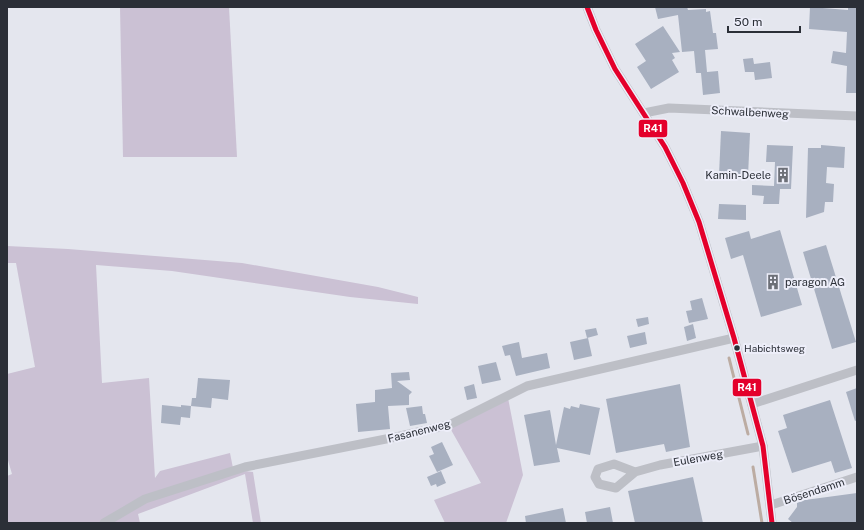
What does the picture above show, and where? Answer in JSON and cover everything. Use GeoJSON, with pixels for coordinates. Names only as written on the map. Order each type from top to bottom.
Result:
{"type":"FeatureCollection","features":[{"type":"Feature","properties":{"kind":"street","name":"Bösendamm"},"geometry":{"type":"LineString","coordinates":[[587,7],[596,30],[615,69],[665,147],[683,183],[699,222],[734,338],[763,446],[772,523]]}},
{"type":"Feature","properties":{"kind":"street","name":"Schwalbenweg"},"geometry":{"type":"LineString","coordinates":[[644,113],[669,108],[857,116]]}},
{"type":"Feature","properties":{"kind":"street","name":"Fasanenweg"},"geometry":{"type":"LineString","coordinates":[[104,523],[145,499],[245,467],[449,425],[527,386],[734,338]]}},
{"type":"Feature","properties":{"kind":"street"},"geometry":{"type":"LineString","coordinates":[[752,404],[857,370]]}},
{"type":"Feature","properties":{"kind":"street","name":"Eulenweg"},"geometry":{"type":"LineString","coordinates":[[635,472],[660,465],[763,446]]}},
{"type":"Feature","properties":{"kind":"street","name":"Bösendamm"},"geometry":{"type":"LineString","coordinates":[[771,505],[857,477]]}},
{"type":"Feature","properties":{"kind":"shaded area"},"geometry":{"type":"Polygon","coordinates":[[[120,7],[229,7],[237,157],[123,157],[120,7]]]}},
{"type":"Feature","properties":{"kind":"shaded area"},"geometry":{"type":"Polygon","coordinates":[[[7,246],[68,249],[242,263],[378,287],[418,297],[418,304],[350,297],[172,271],[96,265],[102,383],[149,378],[155,478],[160,471],[230,453],[233,468],[125,507],[98,523],[7,523],[7,476],[12,474],[7,457],[7,374],[35,367],[16,263],[7,263],[7,246]]]}},
{"type":"Feature","properties":{"kind":"shaded area"},"geometry":{"type":"Polygon","coordinates":[[[508,398],[523,475],[506,523],[445,523],[434,500],[481,483],[450,428],[508,398]]]}},
{"type":"Feature","properties":{"kind":"shaded area"},"geometry":{"type":"Polygon","coordinates":[[[245,471],[253,472],[261,523],[253,523],[245,474],[138,514],[140,523],[110,523],[146,501],[245,471]]]}},
{"type":"Feature","properties":{"kind":"building"},"geometry":{"type":"Polygon","coordinates":[[[655,7],[687,7],[688,10],[706,9],[706,12],[710,11],[713,33],[716,33],[718,49],[705,50],[707,72],[718,71],[720,93],[703,95],[701,73],[696,73],[694,51],[682,52],[678,15],[658,19],[655,7]]]}},
{"type":"Feature","properties":{"kind":"building"},"geometry":{"type":"Polygon","coordinates":[[[810,7],[848,10],[848,7],[857,7],[857,93],[846,93],[847,66],[831,63],[833,51],[846,53],[847,32],[809,29],[810,7]]]}},
{"type":"Feature","properties":{"kind":"building"},"geometry":{"type":"Polygon","coordinates":[[[663,26],[680,52],[672,53],[675,58],[672,60],[679,72],[651,89],[637,67],[646,61],[635,44],[663,26]]]}},
{"type":"Feature","properties":{"kind":"building"},"geometry":{"type":"Polygon","coordinates":[[[753,58],[754,64],[770,62],[772,78],[755,80],[754,72],[745,72],[743,59],[753,58]]]}},
{"type":"Feature","properties":{"kind":"building"},"geometry":{"type":"Polygon","coordinates":[[[721,131],[750,133],[748,176],[719,175],[721,131]]]}},
{"type":"Feature","properties":{"kind":"building","name":"Kamin-Deele"},"geometry":{"type":"Polygon","coordinates":[[[767,145],[793,146],[791,189],[780,189],[779,204],[763,204],[764,196],[752,195],[752,185],[774,186],[775,162],[766,162],[767,145]]]}},
{"type":"Feature","properties":{"kind":"building"},"geometry":{"type":"Polygon","coordinates":[[[821,145],[845,147],[844,168],[827,167],[826,183],[834,184],[833,202],[825,202],[824,212],[806,218],[808,148],[821,148],[821,145]]]}},
{"type":"Feature","properties":{"kind":"building"},"geometry":{"type":"Polygon","coordinates":[[[719,204],[746,205],[746,220],[718,219],[719,204]]]}},
{"type":"Feature","properties":{"kind":"building","name":"paragon AG"},"geometry":{"type":"Polygon","coordinates":[[[780,230],[802,305],[761,317],[743,255],[731,259],[725,238],[749,231],[751,239],[780,230]]]}},
{"type":"Feature","properties":{"kind":"building"},"geometry":{"type":"Polygon","coordinates":[[[826,245],[856,342],[832,349],[803,252],[826,245]]]}},
{"type":"Feature","properties":{"kind":"building"},"geometry":{"type":"Polygon","coordinates":[[[702,298],[708,319],[689,323],[686,311],[692,310],[690,301],[702,298]]]}},
{"type":"Feature","properties":{"kind":"building"},"geometry":{"type":"Polygon","coordinates":[[[648,317],[649,324],[638,327],[636,319],[648,317]]]}},
{"type":"Feature","properties":{"kind":"building"},"geometry":{"type":"Polygon","coordinates":[[[693,324],[696,338],[687,341],[684,327],[693,324]]]}},
{"type":"Feature","properties":{"kind":"building"},"geometry":{"type":"Polygon","coordinates":[[[596,328],[598,335],[587,338],[585,330],[596,328]]]}},
{"type":"Feature","properties":{"kind":"building"},"geometry":{"type":"Polygon","coordinates":[[[645,332],[647,344],[630,348],[627,336],[645,332]]]}},
{"type":"Feature","properties":{"kind":"building"},"geometry":{"type":"Polygon","coordinates":[[[588,338],[592,356],[574,360],[570,342],[588,338]]]}},
{"type":"Feature","properties":{"kind":"building"},"geometry":{"type":"Polygon","coordinates":[[[519,342],[522,358],[547,353],[550,368],[516,376],[510,355],[505,356],[502,346],[519,342]]]}},
{"type":"Feature","properties":{"kind":"building"},"geometry":{"type":"Polygon","coordinates":[[[496,362],[501,380],[482,384],[478,366],[496,362]]]}},
{"type":"Feature","properties":{"kind":"building"},"geometry":{"type":"Polygon","coordinates":[[[409,372],[410,380],[397,381],[412,392],[409,395],[409,405],[388,406],[390,429],[358,432],[356,404],[375,402],[375,390],[392,388],[391,373],[409,372]]]}},
{"type":"Feature","properties":{"kind":"building"},"geometry":{"type":"Polygon","coordinates":[[[198,378],[230,380],[228,400],[212,398],[211,408],[191,406],[192,398],[196,398],[198,378]]]}},
{"type":"Feature","properties":{"kind":"building"},"geometry":{"type":"Polygon","coordinates":[[[474,384],[477,398],[467,400],[464,387],[474,384]]]}},
{"type":"Feature","properties":{"kind":"building"},"geometry":{"type":"Polygon","coordinates":[[[680,384],[690,447],[666,452],[664,444],[616,453],[606,399],[680,384]]]}},
{"type":"Feature","properties":{"kind":"building"},"geometry":{"type":"Polygon","coordinates":[[[857,388],[857,420],[855,421],[846,392],[857,388]]]}},
{"type":"Feature","properties":{"kind":"building"},"geometry":{"type":"Polygon","coordinates":[[[830,400],[852,468],[835,473],[831,461],[792,473],[778,431],[787,428],[783,415],[830,400]]]}},
{"type":"Feature","properties":{"kind":"building"},"geometry":{"type":"Polygon","coordinates":[[[580,404],[600,408],[590,455],[557,448],[560,462],[534,466],[524,415],[550,410],[556,445],[564,407],[570,409],[571,406],[579,408],[580,404]]]}},
{"type":"Feature","properties":{"kind":"building"},"geometry":{"type":"Polygon","coordinates":[[[162,405],[181,407],[181,405],[191,406],[190,418],[181,417],[180,425],[161,423],[162,405]]]}},
{"type":"Feature","properties":{"kind":"building"},"geometry":{"type":"Polygon","coordinates":[[[422,406],[423,414],[425,414],[427,423],[410,426],[406,408],[422,406]]]}},
{"type":"Feature","properties":{"kind":"building"},"geometry":{"type":"Polygon","coordinates":[[[442,442],[453,465],[437,472],[429,456],[434,454],[431,447],[442,442]]]}},
{"type":"Feature","properties":{"kind":"building"},"geometry":{"type":"Polygon","coordinates":[[[441,471],[446,483],[437,487],[436,484],[431,486],[427,477],[441,471]]]}},
{"type":"Feature","properties":{"kind":"building"},"geometry":{"type":"Polygon","coordinates":[[[693,477],[703,523],[635,523],[628,491],[693,477]]]}},
{"type":"Feature","properties":{"kind":"building"},"geometry":{"type":"Polygon","coordinates":[[[857,493],[857,523],[793,523],[788,519],[797,507],[797,503],[805,500],[857,493]]]}},
{"type":"Feature","properties":{"kind":"building"},"geometry":{"type":"Polygon","coordinates":[[[610,507],[613,523],[587,523],[585,512],[610,507]]]}},
{"type":"Feature","properties":{"kind":"building"},"geometry":{"type":"Polygon","coordinates":[[[563,508],[566,523],[526,523],[525,516],[563,508]]]}},
{"type":"Feature","properties":{"kind":"waterway"},"geometry":{"type":"LineString","coordinates":[[729,358],[748,434]]}},
{"type":"Feature","properties":{"kind":"waterway"},"geometry":{"type":"LineString","coordinates":[[753,467],[762,523]]}},
{"type":"Feature","properties":{"kind":"transit line","name":"R41"},"geometry":{"type":"LineString","coordinates":[[587,7],[596,30],[615,69],[665,147],[683,183],[699,222],[734,338],[763,446],[772,523]]}},
{"type":"Feature","properties":{"kind":"place","name":"Kamin-Deele"},"geometry":{"type":"Point","coordinates":[783,175]}},
{"type":"Feature","properties":{"kind":"place","name":"paragon AG"},"geometry":{"type":"Point","coordinates":[773,282]}},
{"type":"Feature","properties":{"kind":"place","name":"Habichtsweg"},"geometry":{"type":"Point","coordinates":[737,348]}}]}
